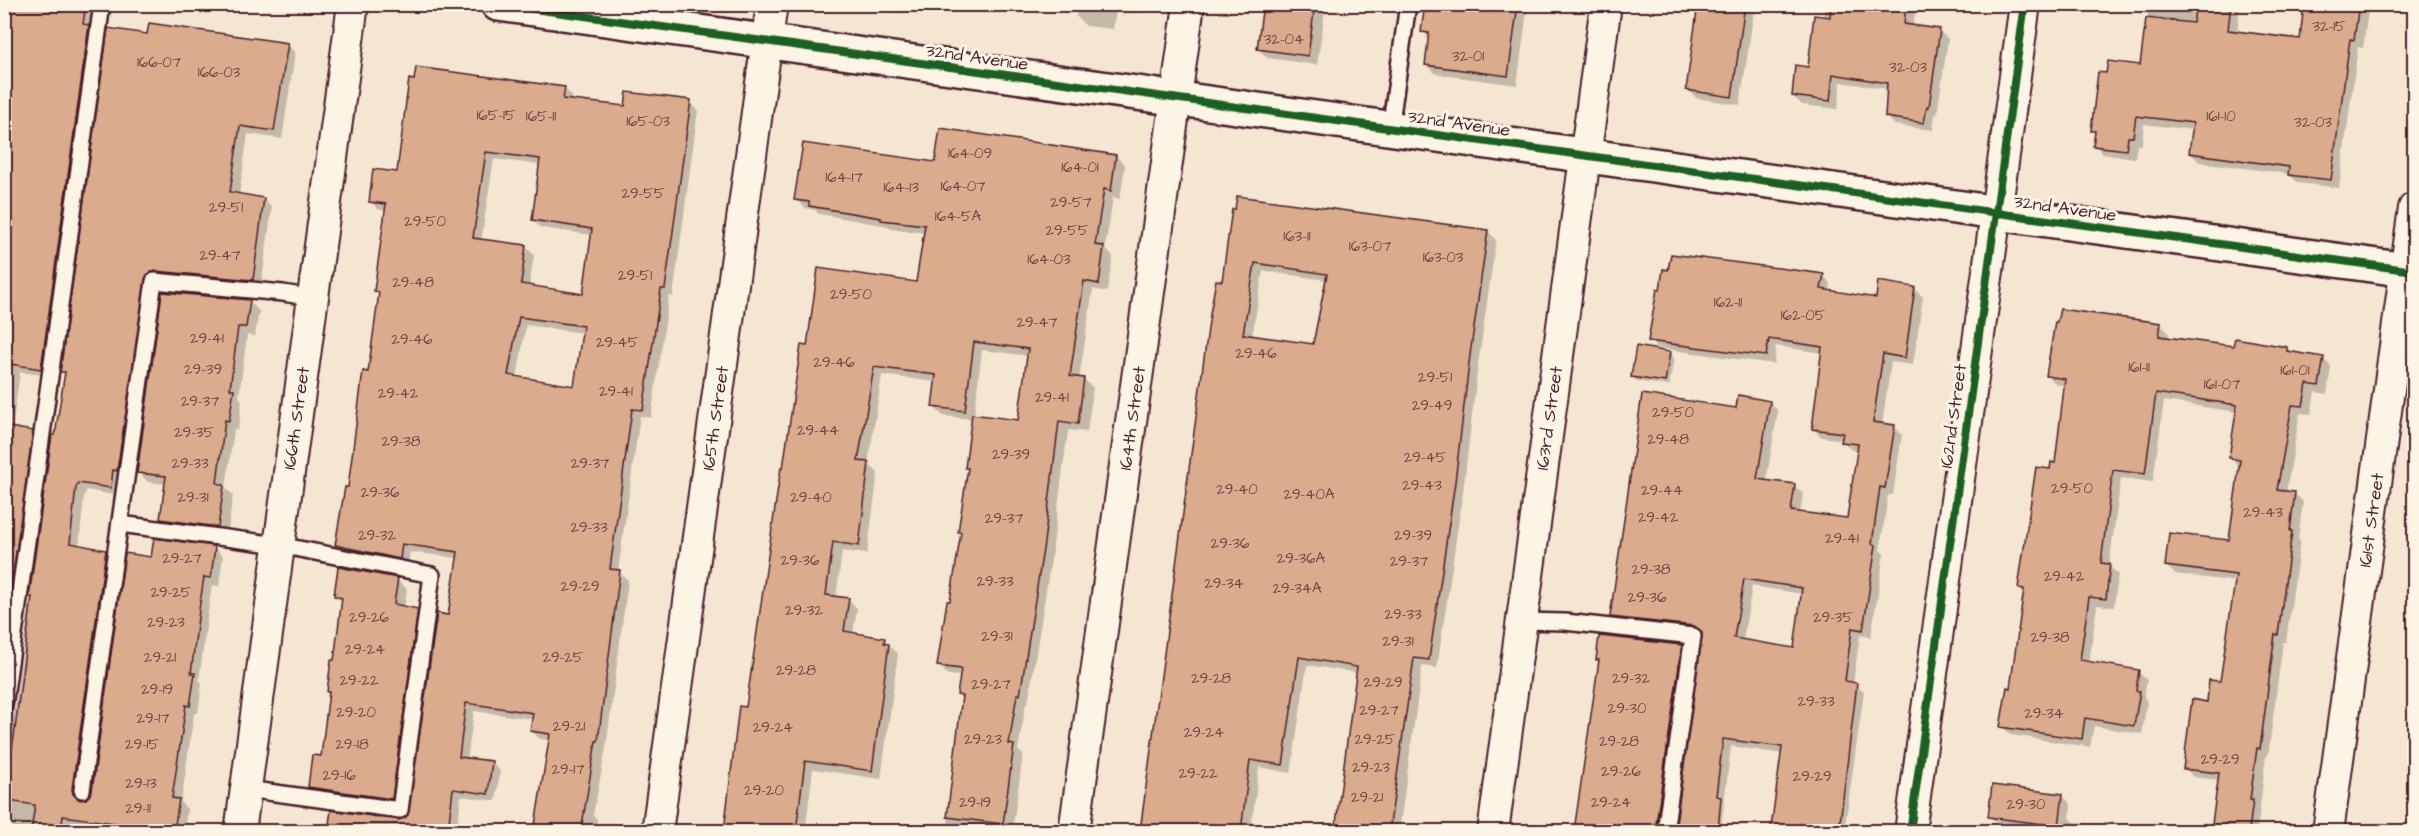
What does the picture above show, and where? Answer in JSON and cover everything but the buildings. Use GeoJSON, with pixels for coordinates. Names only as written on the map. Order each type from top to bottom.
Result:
{"type":"FeatureCollection","features":[{"type":"Feature","properties":{"kind":"street","name":"166th Street"},"geometry":{"type":"LineString","coordinates":[[240,831],[353,4]]}},
{"type":"Feature","properties":{"kind":"street","name":"32nd Avenue"},"geometry":{"type":"LineString","coordinates":[[498,4],[2410,271]]}},
{"type":"Feature","properties":{"kind":"street","name":"165th Street"},"geometry":{"type":"LineString","coordinates":[[657,831],[772,4]]}},
{"type":"Feature","properties":{"kind":"street","name":"164th Street"},"geometry":{"type":"LineString","coordinates":[[1074,831],[1189,4]]}},
{"type":"Feature","properties":{"kind":"street","name":"163rd Street"},"geometry":{"type":"LineString","coordinates":[[1493,831],[1606,4]]}},
{"type":"Feature","properties":{"kind":"street","name":"162nd Street"},"geometry":{"type":"LineString","coordinates":[[1910,831],[2025,4]]}},
{"type":"Feature","properties":{"kind":"street","name":"161st Street"},"geometry":{"type":"LineString","coordinates":[[2328,831],[2410,271],[2415,208]]}},
{"type":"Feature","properties":{"kind":"lane"},"geometry":{"type":"LineString","coordinates":[[4,706],[102,4]]}},
{"type":"Feature","properties":{"kind":"lane"},"geometry":{"type":"LineString","coordinates":[[1390,129],[1408,4]]}},
{"type":"Feature","properties":{"kind":"lane"},"geometry":{"type":"LineString","coordinates":[[82,789],[154,281],[313,298]]}},
{"type":"Feature","properties":{"kind":"lane"},"geometry":{"type":"LineString","coordinates":[[120,524],[279,544],[432,575],[400,810],[246,789]]}},
{"type":"Feature","properties":{"kind":"lane"},"geometry":{"type":"LineString","coordinates":[[1521,621],[1565,622],[1693,636],[1665,831]]}},
{"type":"Feature","properties":{"kind":"cycle path"},"geometry":{"type":"LineString","coordinates":[[498,4],[2414,271]]}},
{"type":"Feature","properties":{"kind":"cycle path"},"geometry":{"type":"LineString","coordinates":[[1910,832],[2025,4]]}}]}
